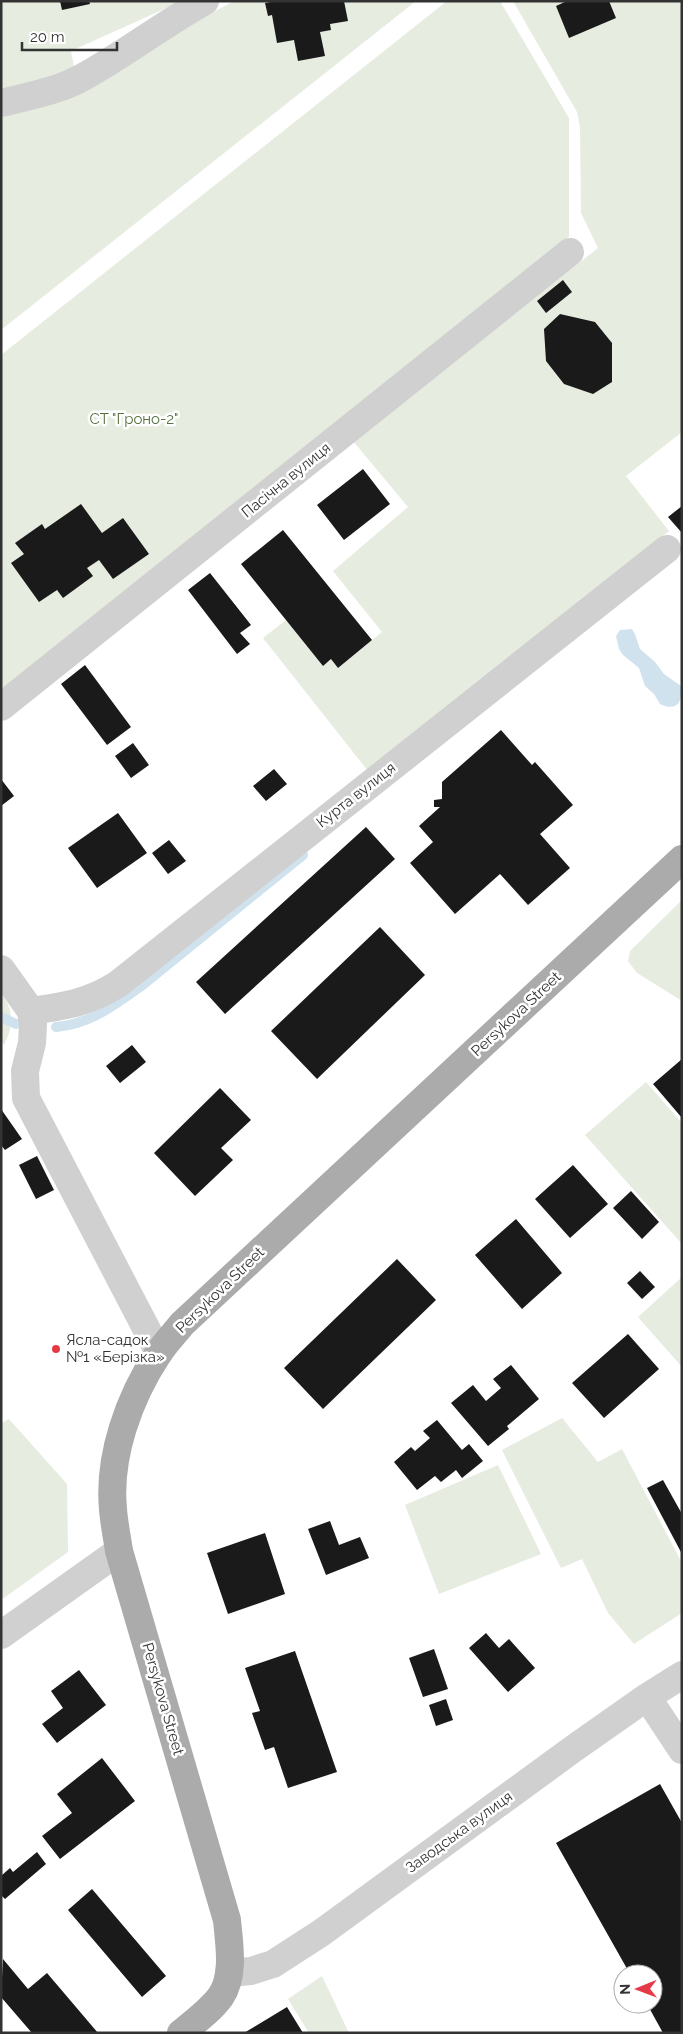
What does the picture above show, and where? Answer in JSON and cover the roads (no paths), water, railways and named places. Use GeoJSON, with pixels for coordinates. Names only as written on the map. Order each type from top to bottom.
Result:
{"type":"FeatureCollection","features":[{"type":"Feature","properties":{"kind":"main road","name":"Persykova Street"},"geometry":{"type":"LineString","coordinates":[[181,2033],[203,2015],[221,1995],[229,1973],[227,1920],[119,1551],[113,1508],[113,1477],[118,1444],[128,1413],[142,1380],[159,1353],[182,1324],[682,859]]}},
{"type":"Feature","properties":{"kind":"street"},"geometry":{"type":"LineString","coordinates":[[1,103],[59,88],[84,77],[205,1]]}},
{"type":"Feature","properties":{"kind":"street","name":"Пасічна вулиця"},"geometry":{"type":"LineString","coordinates":[[1,707],[570,252]]}},
{"type":"Feature","properties":{"kind":"street","name":"Курта вулиця"},"geometry":{"type":"LineString","coordinates":[[30,1012],[78,1004],[100,995],[118,984],[667,549]]}},
{"type":"Feature","properties":{"kind":"street"},"geometry":{"type":"LineString","coordinates":[[1,969],[30,1012],[33,1025],[32,1043],[25,1071],[26,1098],[159,1353]]}},
{"type":"Feature","properties":{"kind":"street"},"geometry":{"type":"LineString","coordinates":[[1,1635],[119,1551]]}},
{"type":"Feature","properties":{"kind":"street","name":"Заводська вулиця"},"geometry":{"type":"LineString","coordinates":[[229,1973],[251,1971],[273,1964],[321,1933],[647,1697],[682,1675]]}},
{"type":"Feature","properties":{"kind":"street"},"geometry":{"type":"LineString","coordinates":[[647,1697],[682,1750]]}},
{"type":"Feature","properties":{"kind":"water"},"geometry":{"type":"Polygon","coordinates":[[[632,629],[640,649],[655,662],[664,674],[681,686],[680,701],[675,706],[671,707],[660,704],[654,694],[645,686],[639,668],[623,655],[619,649],[616,636],[620,630],[632,629]]]}},
{"type":"Feature","properties":{"kind":"waterway"},"geometry":{"type":"LineString","coordinates":[[56,1027],[90,1018],[130,994],[303,855]]}},
{"type":"Feature","properties":{"kind":"waterway"},"geometry":{"type":"LineString","coordinates":[[1,1017],[16,1024]]}},
{"type":"Feature","properties":{"kind":"place","name":"Ясла-садок №1 «Берізка»"},"geometry":{"type":"Point","coordinates":[56,1349]}},
{"type":"Feature","properties":{"kind":"park label","name":"СТ \"Гроно-2\""},"geometry":{"type":"Point","coordinates":[134,419]}}]}
